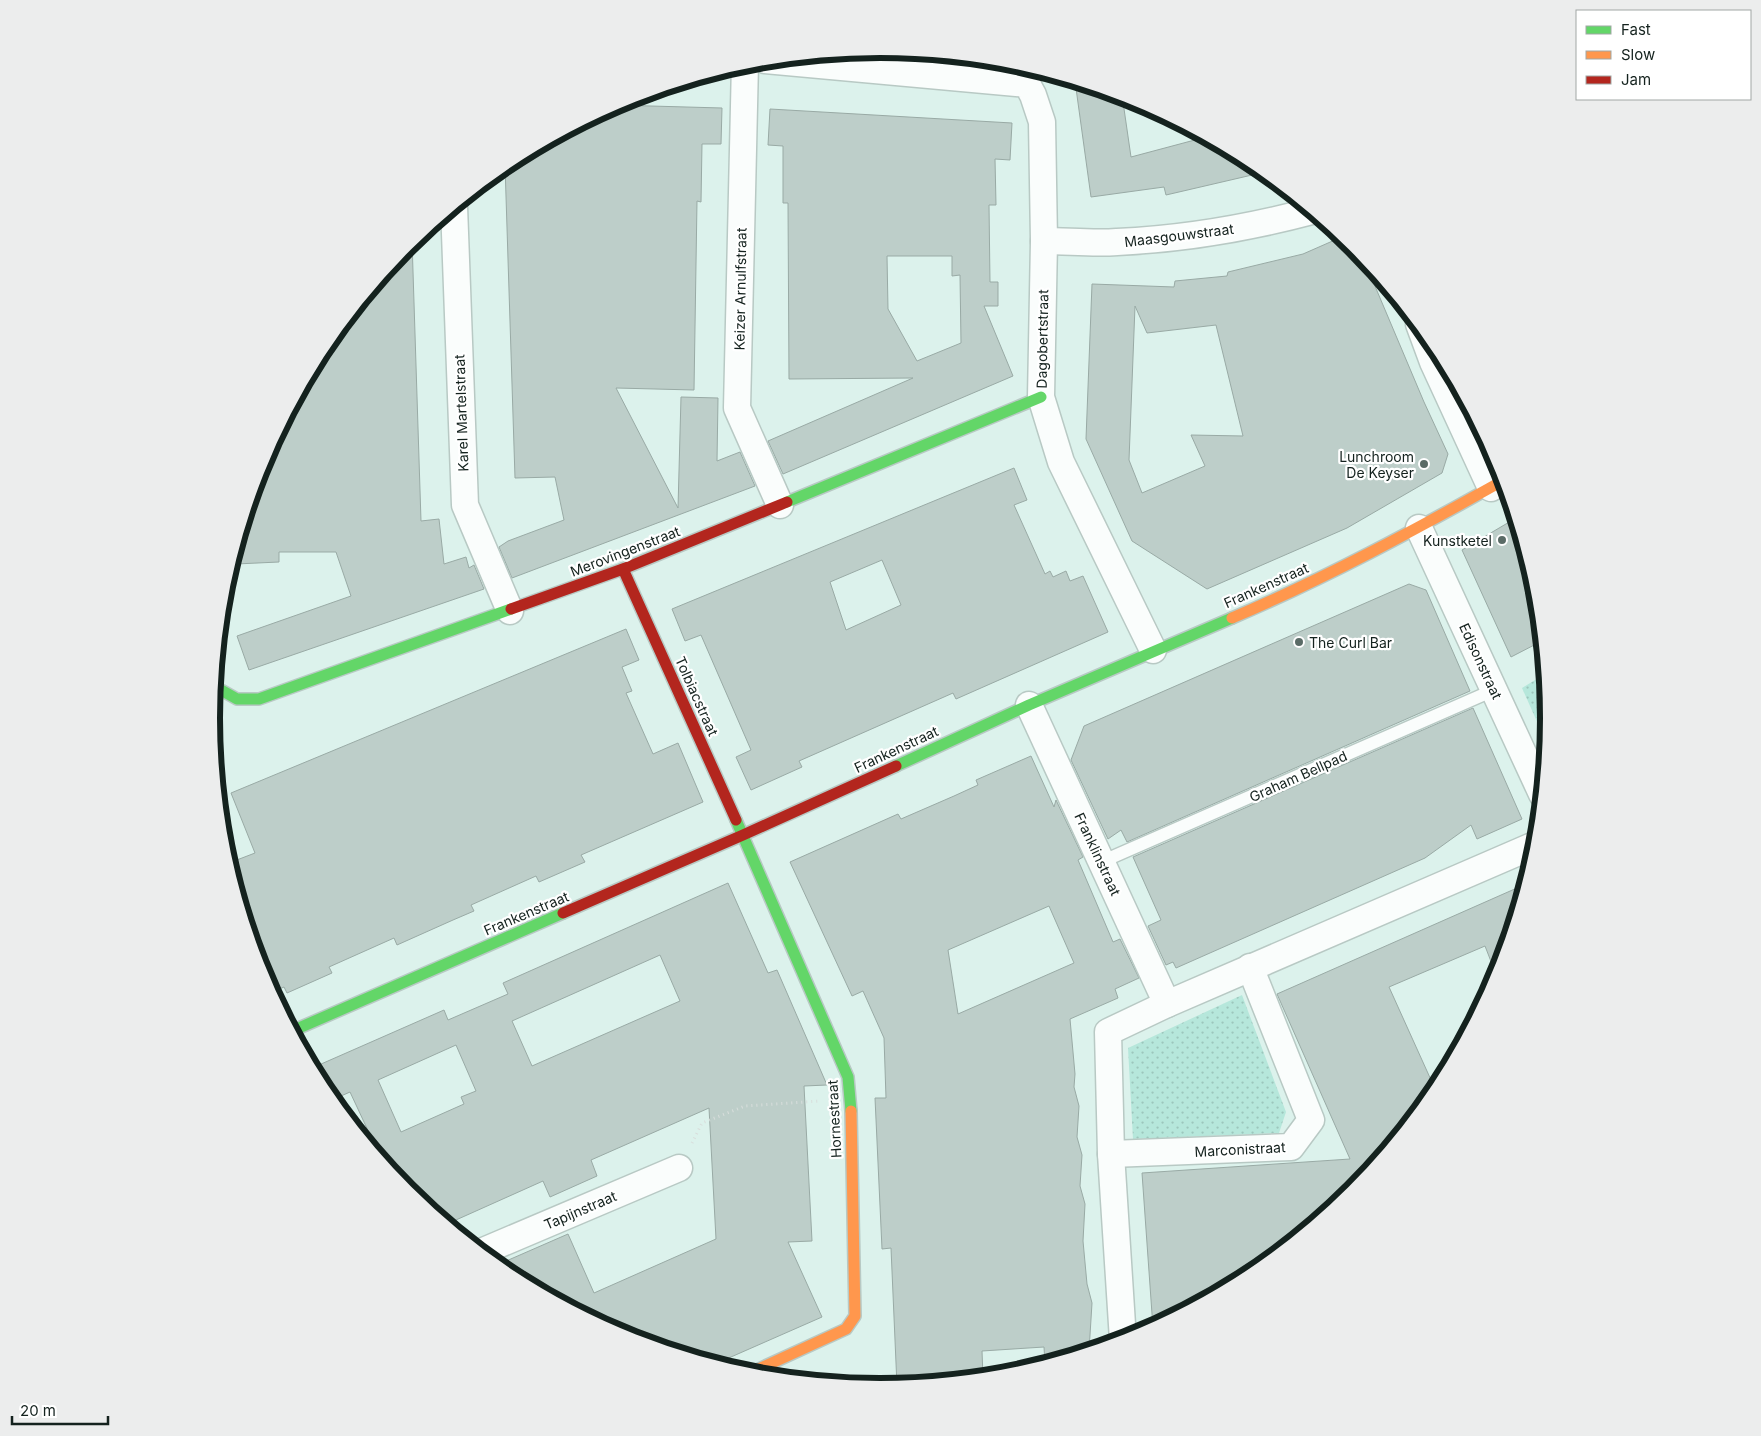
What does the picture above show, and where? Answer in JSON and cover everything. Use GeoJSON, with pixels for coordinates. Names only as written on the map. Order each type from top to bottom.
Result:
{"type":"FeatureCollection","features":[{"type":"Feature","properties":{"kind":"street","name":"Dagobertstraat"},"geometry":{"type":"LineString","coordinates":[[796,63],[1027,84],[1033,95],[1042,122],[1044,240],[1041,397],[1061,462],[1153,650]]}},
{"type":"Feature","properties":{"kind":"street","name":"Keizer Arnulfstraat"},"geometry":{"type":"LineString","coordinates":[[745,72],[737,408],[780,505]]}},
{"type":"Feature","properties":{"kind":"street","name":"Karel Martelstraat"},"geometry":{"type":"LineString","coordinates":[[454,213],[465,505],[510,611]]}},
{"type":"Feature","properties":{"kind":"street","name":"Maasgouwstraat"},"geometry":{"type":"LineString","coordinates":[[1044,240],[1115,243],[1196,236],[1275,221],[1306,213]]}},
{"type":"Feature","properties":{"kind":"street"},"geometry":{"type":"LineString","coordinates":[[1428,348],[1433,362],[1498,484]]}},
{"type":"Feature","properties":{"kind":"street","name":"Merovingenstraat"},"geometry":{"type":"LineString","coordinates":[[221,690],[236,699],[259,699],[510,611],[623,569],[1041,397]]}},
{"type":"Feature","properties":{"kind":"street","name":"Frankenstraat"},"geometry":{"type":"LineString","coordinates":[[297,1028],[743,835],[1153,650],[1282,597],[1419,528],[1498,484]]}},
{"type":"Feature","properties":{"kind":"street","name":"Edisonstraat"},"geometry":{"type":"LineString","coordinates":[[1419,528],[1537,784]]}},
{"type":"Feature","properties":{"kind":"street","name":"Tolbiacstraat"},"geometry":{"type":"LineString","coordinates":[[623,569],[743,835]]}},
{"type":"Feature","properties":{"kind":"street","name":"Franklinstraat"},"geometry":{"type":"LineString","coordinates":[[1028,705],[1167,1004]]}},
{"type":"Feature","properties":{"kind":"street","name":"Hornestraat"},"geometry":{"type":"LineString","coordinates":[[743,835],[848,1077],[851,1100],[855,1316],[846,1329],[762,1368]]}},
{"type":"Feature","properties":{"kind":"street"},"geometry":{"type":"LineString","coordinates":[[1122,1332],[1111,1154],[1108,1032],[1250,967],[1528,848]]}},
{"type":"Feature","properties":{"kind":"street","name":"Marconistraat"},"geometry":{"type":"LineString","coordinates":[[1111,1154],[1291,1147],[1311,1120],[1250,967]]}},
{"type":"Feature","properties":{"kind":"street","name":"Tapijnstraat"},"geometry":{"type":"LineString","coordinates":[[488,1249],[679,1168]]}},
{"type":"Feature","properties":{"kind":"lane","name":"Graham Bellpad"},"geometry":{"type":"LineString","coordinates":[[1101,862],[1494,690]]}},
{"type":"Feature","properties":{"kind":"path"},"geometry":{"type":"LineString","coordinates":[[679,1168],[702,1123],[745,1106],[851,1100]]}},
{"type":"Feature","properties":{"kind":"green space"},"geometry":{"type":"Polygon","coordinates":[[[1540,677],[1541,730],[1522,688],[1540,677]]]}},
{"type":"Feature","properties":{"kind":"green space"},"geometry":{"type":"Polygon","coordinates":[[[1242,995],[1286,1112],[1279,1133],[1133,1139],[1128,1048],[1242,995]]]}},
{"type":"Feature","properties":{"kind":"building"},"geometry":{"type":"Polygon","coordinates":[[[1076,88],[1123,104],[1131,157],[1198,139],[1255,174],[1166,195],[1164,187],[1091,197],[1076,88]]]}},
{"type":"Feature","properties":{"kind":"building"},"geometry":{"type":"Polygon","coordinates":[[[635,106],[722,108],[721,144],[702,144],[701,202],[697,201],[694,390],[616,388],[678,508],[681,397],[718,398],[717,461],[740,452],[755,486],[512,578],[499,547],[508,541],[564,520],[555,477],[515,478],[505,175],[550,146],[588,126],[635,106]]]}},
{"type":"Feature","properties":{"kind":"building"},"geometry":{"type":"Polygon","coordinates":[[[770,109],[1012,123],[1010,160],[995,159],[996,205],[989,205],[990,282],[998,282],[998,306],[984,306],[1013,376],[783,474],[768,441],[913,378],[789,379],[788,203],[783,203],[783,146],[768,145],[770,109]],[[887,256],[888,309],[917,361],[961,343],[960,275],[952,276],[952,256],[887,256]]]}},
{"type":"Feature","properties":{"kind":"building"},"geometry":{"type":"Polygon","coordinates":[[[1336,240],[1371,276],[1448,454],[1442,473],[1347,528],[1207,589],[1132,541],[1086,439],[1092,284],[1174,287],[1175,281],[1227,276],[1228,272],[1303,254],[1336,240]],[[1135,306],[1129,460],[1142,493],[1205,466],[1191,435],[1243,436],[1216,325],[1147,333],[1135,306]]]}},
{"type":"Feature","properties":{"kind":"building"},"geometry":{"type":"Polygon","coordinates":[[[412,252],[421,521],[439,519],[444,564],[466,557],[469,568],[474,565],[484,589],[249,670],[237,636],[351,596],[336,552],[279,552],[279,562],[239,564],[255,506],[270,465],[308,388],[331,351],[356,316],[412,252]]]}},
{"type":"Feature","properties":{"kind":"building"},"geometry":{"type":"Polygon","coordinates":[[[1014,468],[1027,500],[1014,505],[1045,574],[1050,571],[1053,577],[1066,571],[1070,581],[1083,576],[1108,632],[956,699],[953,693],[799,761],[802,767],[751,790],[736,757],[751,750],[701,635],[685,641],[672,609],[1014,468]],[[882,560],[830,582],[846,630],[901,605],[882,560]]]}},
{"type":"Feature","properties":{"kind":"building"},"geometry":{"type":"Polygon","coordinates":[[[1510,521],[1528,589],[1536,644],[1511,657],[1462,550],[1510,521]]]}},
{"type":"Feature","properties":{"kind":"building"},"geometry":{"type":"Polygon","coordinates":[[[1409,584],[1426,590],[1470,691],[1127,842],[1121,830],[1108,839],[1071,760],[1084,726],[1409,584]]]}},
{"type":"Feature","properties":{"kind":"building"},"geometry":{"type":"Polygon","coordinates":[[[626,629],[639,660],[622,667],[632,691],[626,693],[653,754],[678,743],[703,802],[581,855],[585,862],[539,882],[536,876],[471,905],[474,911],[397,945],[394,938],[329,967],[332,973],[287,993],[284,987],[278,989],[270,971],[243,889],[236,860],[255,853],[231,793],[626,629]]]}},
{"type":"Feature","properties":{"kind":"building"},"geometry":{"type":"Polygon","coordinates":[[[1473,708],[1522,819],[1477,839],[1471,825],[1425,858],[1176,968],[1173,962],[1166,965],[1148,926],[1161,920],[1133,857],[1473,708]]]}},
{"type":"Feature","properties":{"kind":"building"},"geometry":{"type":"Polygon","coordinates":[[[1031,756],[1054,807],[1056,800],[1083,857],[1078,860],[1113,942],[1120,939],[1139,978],[1115,989],[1118,998],[1070,1019],[1075,1074],[1074,1087],[1079,1106],[1077,1137],[1082,1155],[1080,1186],[1085,1204],[1083,1241],[1087,1284],[1092,1303],[1089,1344],[1045,1358],[1044,1347],[982,1351],[983,1370],[924,1377],[897,1378],[891,1248],[882,1249],[875,1098],[886,1098],[884,1038],[863,991],[852,996],[790,862],[898,814],[901,819],[978,785],[976,780],[1031,756]],[[1049,906],[948,950],[958,1014],[1074,963],[1049,906]]]}},
{"type":"Feature","properties":{"kind":"building"},"geometry":{"type":"Polygon","coordinates":[[[728,883],[768,973],[777,970],[827,1085],[804,1086],[812,1241],[788,1242],[822,1317],[725,1360],[668,1343],[628,1328],[550,1290],[506,1261],[568,1234],[594,1293],[716,1239],[709,1108],[591,1160],[597,1176],[550,1197],[543,1181],[453,1221],[413,1185],[384,1153],[371,1137],[350,1092],[339,1097],[319,1065],[444,1010],[448,1020],[508,994],[503,983],[728,883]],[[660,955],[512,1021],[532,1066],[680,1001],[660,955]],[[456,1045],[378,1080],[401,1132],[464,1104],[461,1097],[476,1091],[456,1045]]]}},
{"type":"Feature","properties":{"kind":"building"},"geometry":{"type":"Polygon","coordinates":[[[1518,887],[1493,966],[1485,946],[1389,987],[1432,1082],[1405,1120],[1348,1185],[1283,1242],[1211,1290],[1152,1319],[1142,1173],[1350,1159],[1277,994],[1518,887]]]}},
{"type":"Feature","properties":{"kind":"traffic: fast"},"geometry":{"type":"LineString","coordinates":[[787,502],[1041,397]]}},
{"type":"Feature","properties":{"kind":"traffic: fast"},"geometry":{"type":"LineString","coordinates":[[221,690],[237,699],[259,699],[511,609]]}},
{"type":"Feature","properties":{"kind":"traffic: fast"},"geometry":{"type":"LineString","coordinates":[[896,766],[1029,705],[1232,618]]}},
{"type":"Feature","properties":{"kind":"traffic: fast"},"geometry":{"type":"LineString","coordinates":[[736,820],[848,1077],[851,1111]]}},
{"type":"Feature","properties":{"kind":"traffic: fast"},"geometry":{"type":"LineString","coordinates":[[298,1029],[563,913]]}},
{"type":"Feature","properties":{"kind":"traffic: slow"},"geometry":{"type":"LineString","coordinates":[[1232,618],[1302,587],[1370,553],[1498,483]]}},
{"type":"Feature","properties":{"kind":"traffic: slow"},"geometry":{"type":"LineString","coordinates":[[762,1368],[846,1329],[855,1316],[851,1111]]}},
{"type":"Feature","properties":{"kind":"traffic: jam"},"geometry":{"type":"LineString","coordinates":[[511,609],[623,569],[787,502]]}},
{"type":"Feature","properties":{"kind":"traffic: jam"},"geometry":{"type":"LineString","coordinates":[[623,569],[736,820]]}},
{"type":"Feature","properties":{"kind":"traffic: jam"},"geometry":{"type":"LineString","coordinates":[[563,913],[896,766]]}},
{"type":"Feature","properties":{"kind":"place","name":"Lunchroom De Keyser"},"geometry":{"type":"Point","coordinates":[1424,464]}},
{"type":"Feature","properties":{"kind":"place","name":"Kunstketel"},"geometry":{"type":"Point","coordinates":[1502,540]}},
{"type":"Feature","properties":{"kind":"place","name":"The Curl Bar"},"geometry":{"type":"Point","coordinates":[1299,642]}}]}
